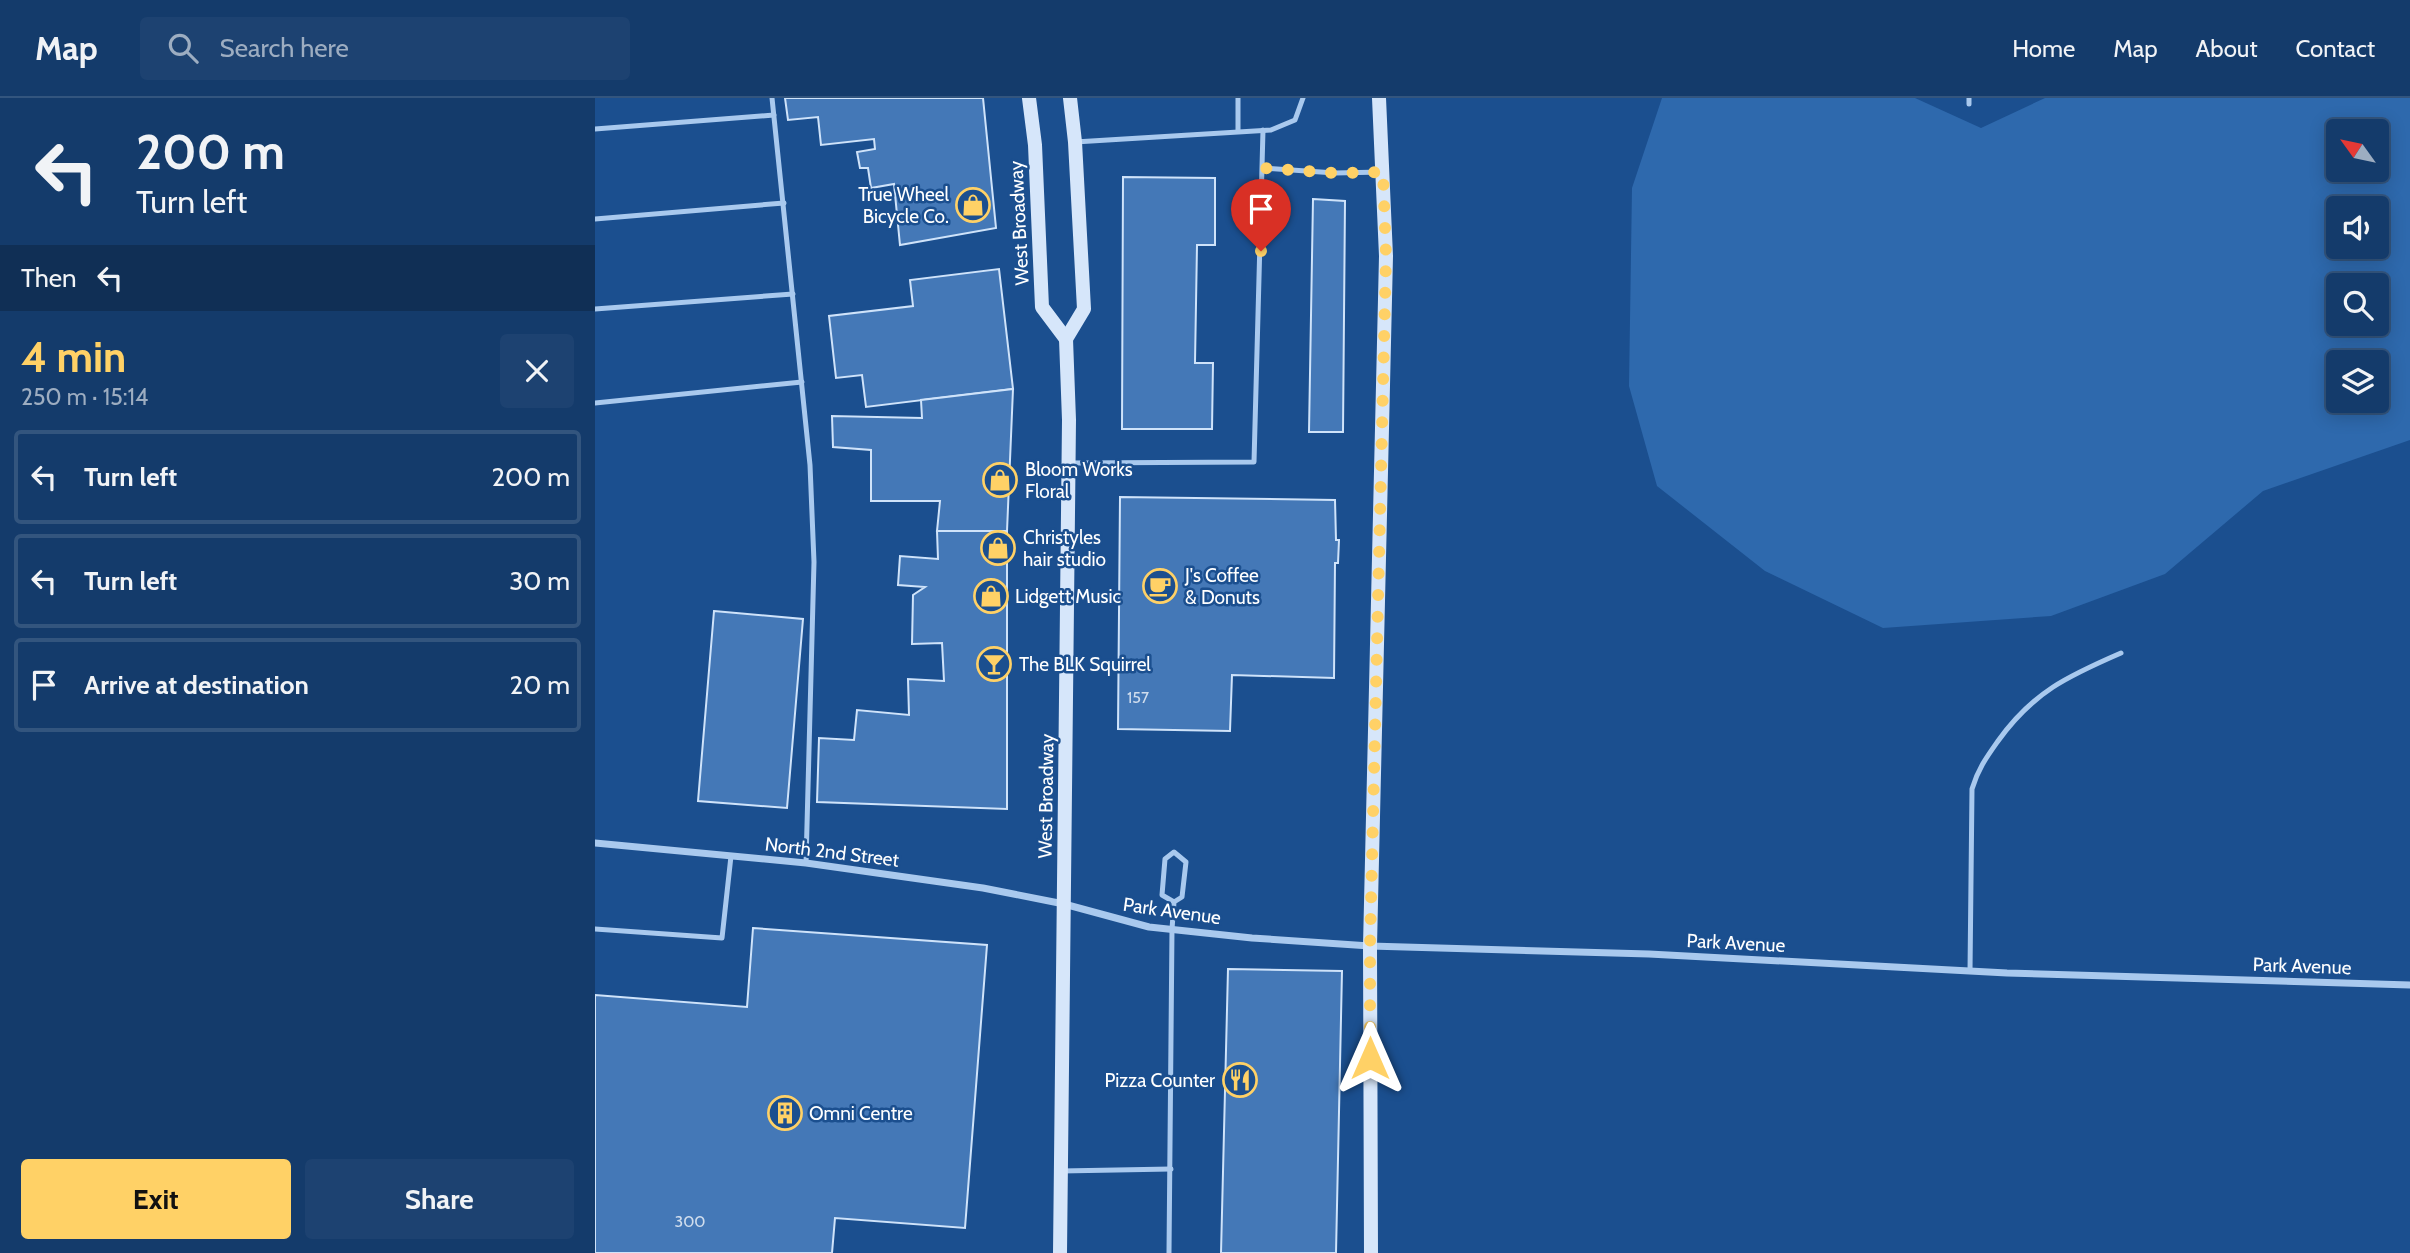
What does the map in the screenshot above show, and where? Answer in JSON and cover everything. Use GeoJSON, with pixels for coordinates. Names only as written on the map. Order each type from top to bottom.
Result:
{"type":"FeatureCollection","features":[{"type":"Feature","properties":{"kind":"main road","name":"West Broadway"},"geometry":{"type":"LineString","coordinates":[[1029,98],[1035,145],[1042,307],[1066,340],[1068,463],[1060,1253]]}},
{"type":"Feature","properties":{"kind":"main road"},"geometry":{"type":"LineString","coordinates":[[1066,340],[1084,309],[1070,98]]}},
{"type":"Feature","properties":{"kind":"main road"},"geometry":{"type":"LineString","coordinates":[[1371,1253],[1370,946],[1386,256],[1379,98]]}},
{"type":"Feature","properties":{"kind":"street","name":"North 2nd Street"},"geometry":{"type":"LineString","coordinates":[[595,842],[806,863],[983,888],[1064,904]]}},
{"type":"Feature","properties":{"kind":"street","name":"Park Avenue"},"geometry":{"type":"LineString","coordinates":[[1064,904],[1113,919],[1172,929],[1252,938],[1370,946],[1662,955],[1970,971],[2410,985]]}},
{"type":"Feature","properties":{"kind":"lane"},"geometry":{"type":"LineString","coordinates":[[772,98],[810,465],[814,562],[806,863]]}},
{"type":"Feature","properties":{"kind":"lane"},"geometry":{"type":"LineString","coordinates":[[1238,98],[1238,131]]}},
{"type":"Feature","properties":{"kind":"lane"},"geometry":{"type":"LineString","coordinates":[[1075,142],[1271,130],[1294,120],[1303,98]]}},
{"type":"Feature","properties":{"kind":"lane"},"geometry":{"type":"LineString","coordinates":[[595,129],[774,115]]}},
{"type":"Feature","properties":{"kind":"lane"},"geometry":{"type":"LineString","coordinates":[[1068,463],[1254,462],[1263,130]]}},
{"type":"Feature","properties":{"kind":"lane"},"geometry":{"type":"LineString","coordinates":[[1263,168],[1335,173],[1383,172]]}},
{"type":"Feature","properties":{"kind":"lane"},"geometry":{"type":"LineString","coordinates":[[595,219],[783,203]]}},
{"type":"Feature","properties":{"kind":"lane"},"geometry":{"type":"LineString","coordinates":[[595,309],[793,294]]}},
{"type":"Feature","properties":{"kind":"lane"},"geometry":{"type":"LineString","coordinates":[[595,403],[802,382]]}},
{"type":"Feature","properties":{"kind":"lane"},"geometry":{"type":"LineString","coordinates":[[1970,971],[1972,789],[1979,768],[2027,705],[2075,673],[2122,653]]}},
{"type":"Feature","properties":{"kind":"lane"},"geometry":{"type":"LineString","coordinates":[[1174,852],[1186,862],[1182,897],[1174,902],[1162,895],[1165,859],[1174,852]]}},
{"type":"Feature","properties":{"kind":"lane"},"geometry":{"type":"LineString","coordinates":[[595,929],[722,938],[731,856]]}},
{"type":"Feature","properties":{"kind":"lane"},"geometry":{"type":"LineString","coordinates":[[1169,1253],[1174,902]]}},
{"type":"Feature","properties":{"kind":"lane"},"geometry":{"type":"LineString","coordinates":[[1061,1171],[1171,1169]]}},
{"type":"Feature","properties":{"kind":"shaded area"},"geometry":{"type":"Polygon","coordinates":[[[1662,98],[1915,98],[1981,128],[2045,98],[2410,98],[2410,440],[2263,491],[2165,574],[2051,616],[1883,628],[1765,571],[1657,486],[1629,386],[1632,188],[1662,98]]]}},
{"type":"Feature","properties":{"kind":"building"},"geometry":{"type":"Polygon","coordinates":[[[785,98],[983,98],[996,228],[900,245],[894,184],[871,188],[868,168],[860,168],[857,152],[875,149],[874,139],[821,145],[818,117],[788,120],[785,98]]]}},
{"type":"Feature","properties":{"kind":"building"},"geometry":{"type":"Polygon","coordinates":[[[1123,177],[1215,178],[1215,245],[1197,245],[1195,363],[1213,363],[1212,429],[1122,429],[1123,177]]]}},
{"type":"Feature","properties":{"kind":"building"},"geometry":{"type":"Polygon","coordinates":[[[1313,199],[1345,201],[1343,432],[1309,432],[1313,199]]]}},
{"type":"Feature","properties":{"kind":"building"},"geometry":{"type":"Polygon","coordinates":[[[999,269],[1013,389],[866,407],[862,375],[836,378],[829,316],[913,306],[910,280],[999,269]]]}},
{"type":"Feature","properties":{"kind":"building"},"geometry":{"type":"Polygon","coordinates":[[[1013,389],[1007,531],[937,531],[940,501],[871,501],[871,450],[833,447],[832,416],[922,418],[921,400],[1013,389]]]}},
{"type":"Feature","properties":{"kind":"building"},"geometry":{"type":"Polygon","coordinates":[[[1120,497],[1335,500],[1336,540],[1339,540],[1338,563],[1335,563],[1334,678],[1232,675],[1230,731],[1118,729],[1120,497]]]}},
{"type":"Feature","properties":{"kind":"building"},"geometry":{"type":"Polygon","coordinates":[[[937,531],[1007,531],[1007,809],[817,802],[819,738],[854,740],[857,710],[909,715],[908,679],[944,681],[942,643],[912,644],[913,595],[925,587],[898,585],[900,556],[938,559],[937,531]]]}},
{"type":"Feature","properties":{"kind":"building"},"geometry":{"type":"Polygon","coordinates":[[[714,611],[803,619],[787,808],[698,801],[714,611]]]}},
{"type":"Feature","properties":{"kind":"building","name":"Omni Centre"},"geometry":{"type":"Polygon","coordinates":[[[753,928],[987,945],[965,1228],[835,1218],[832,1253],[595,1253],[595,995],[747,1007],[753,928]]]}},
{"type":"Feature","properties":{"kind":"building"},"geometry":{"type":"Polygon","coordinates":[[[1228,969],[1342,971],[1336,1253],[1221,1253],[1228,969]]]}},
{"type":"Feature","properties":{"kind":"place","name":"True Wheel Bicycle Co."},"geometry":{"type":"Point","coordinates":[973,205]}},
{"type":"Feature","properties":{"kind":"place","name":"Bloom Works Floral"},"geometry":{"type":"Point","coordinates":[1000,480]}},
{"type":"Feature","properties":{"kind":"place","name":"Christyles hair studio"},"geometry":{"type":"Point","coordinates":[998,548]}},
{"type":"Feature","properties":{"kind":"place","name":"J's Coffee & Donuts"},"geometry":{"type":"Point","coordinates":[1160,586]}},
{"type":"Feature","properties":{"kind":"place","name":"Lidgett Music"},"geometry":{"type":"Point","coordinates":[991,596]}},
{"type":"Feature","properties":{"kind":"place","name":"The BLK Squirrel"},"geometry":{"type":"Point","coordinates":[994,664]}},
{"type":"Feature","properties":{"kind":"place","name":"Pizza Counter"},"geometry":{"type":"Point","coordinates":[1240,1080]}},
{"type":"Feature","properties":{"kind":"place","name":"Omni Centre"},"geometry":{"type":"Point","coordinates":[785,1113]}},
{"type":"Feature","properties":{"kind":"route"},"geometry":{"type":"LineString","coordinates":[[1261,251],[1263,168],[1335,173],[1383,172],[1386,256],[1370,946],[1370,1058]]}}]}
